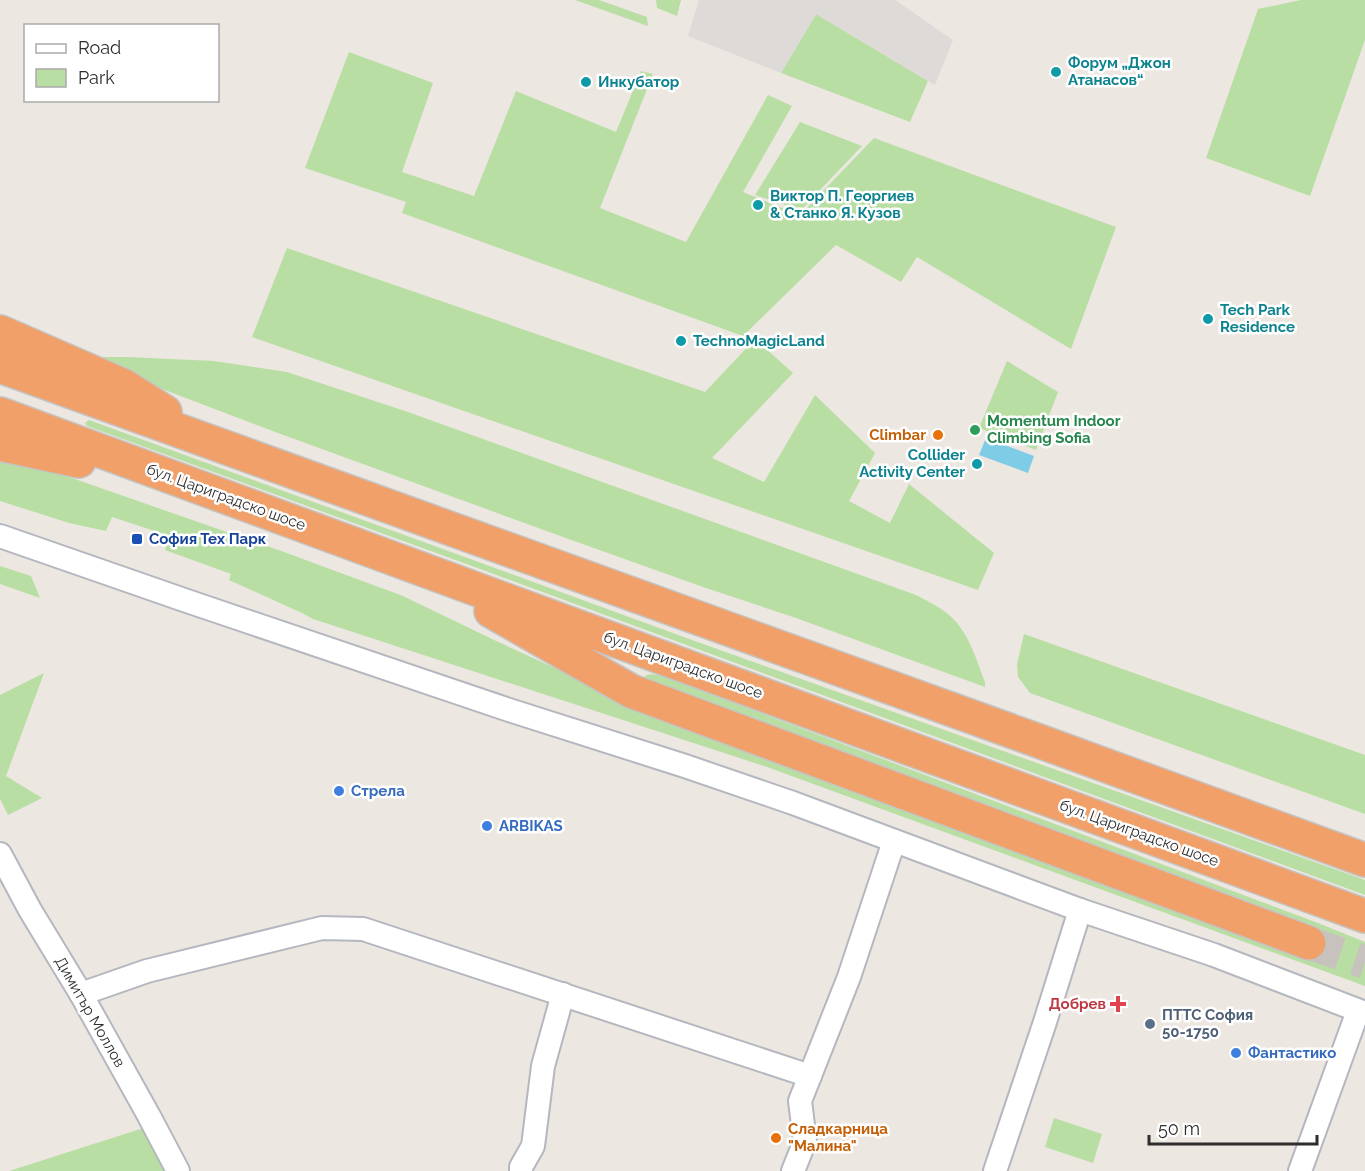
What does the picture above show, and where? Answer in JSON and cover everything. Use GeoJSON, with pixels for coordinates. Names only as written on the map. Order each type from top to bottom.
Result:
{"type":"FeatureCollection","features":[{"type":"Feature","properties":{"kind":"highway"},"geometry":{"type":"LineString","coordinates":[[0,332],[124,386],[222,447]]}},
{"type":"Feature","properties":{"kind":"highway"},"geometry":{"type":"LineString","coordinates":[[0,366],[1365,860]]}},
{"type":"Feature","properties":{"kind":"highway","name":"бул. Цариградско шосе"},"geometry":{"type":"LineString","coordinates":[[0,414],[1365,916]]}},
{"type":"Feature","properties":{"kind":"highway"},"geometry":{"type":"LineString","coordinates":[[0,444],[184,482]]}},
{"type":"Feature","properties":{"kind":"highway"},"geometry":{"type":"LineString","coordinates":[[409,564],[631,691],[1309,943]]}},
{"type":"Feature","properties":{"kind":"street"},"geometry":{"type":"LineString","coordinates":[[0,536],[498,706],[793,803],[1080,910],[1214,955],[1362,1012],[1300,1171]]}},
{"type":"Feature","properties":{"kind":"street"},"geometry":{"type":"LineString","coordinates":[[793,1171],[805,1141],[800,1101],[849,977],[894,841]]}},
{"type":"Feature","properties":{"kind":"street","name":"Димитър Моллов"},"geometry":{"type":"LineString","coordinates":[[0,854],[30,910],[81,994],[178,1171]]}},
{"type":"Feature","properties":{"kind":"street"},"geometry":{"type":"LineString","coordinates":[[995,1171],[1080,910]]}},
{"type":"Feature","properties":{"kind":"street"},"geometry":{"type":"LineString","coordinates":[[81,994],[147,970],[322,928],[363,928],[810,1076]]}},
{"type":"Feature","properties":{"kind":"street"},"geometry":{"type":"LineString","coordinates":[[521,1171],[533,1146],[543,1066],[563,994]]}},
{"type":"Feature","properties":{"kind":"green space"},"geometry":{"type":"Polygon","coordinates":[[[575,0],[599,0],[647,17],[648,26],[575,0]]]}},
{"type":"Feature","properties":{"kind":"green space"},"geometry":{"type":"Polygon","coordinates":[[[656,0],[681,0],[677,16],[657,8],[656,0]]]}},
{"type":"Feature","properties":{"kind":"green space"},"geometry":{"type":"Polygon","coordinates":[[[1301,0],[1365,0],[1365,40],[1310,196],[1206,158],[1258,9],[1301,0]]]}},
{"type":"Feature","properties":{"kind":"green space"},"geometry":{"type":"Polygon","coordinates":[[[816,14],[928,81],[910,122],[781,73],[816,14]]]}},
{"type":"Feature","properties":{"kind":"green space"},"geometry":{"type":"Polygon","coordinates":[[[349,52],[433,83],[402,172],[474,196],[516,91],[616,132],[641,71],[653,74],[600,208],[686,242],[768,95],[792,106],[743,192],[800,215],[874,138],[1116,227],[1071,349],[917,257],[901,282],[836,245],[743,336],[402,213],[406,202],[305,168],[349,52]]]}},
{"type":"Feature","properties":{"kind":"green space"},"geometry":{"type":"Polygon","coordinates":[[[800,122],[862,146],[801,210],[755,195],[800,122]]]}},
{"type":"Feature","properties":{"kind":"green space"},"geometry":{"type":"Polygon","coordinates":[[[287,248],[705,392],[755,339],[793,373],[712,458],[764,482],[815,395],[875,453],[849,501],[890,523],[909,484],[994,553],[978,590],[252,337],[287,248]]]}},
{"type":"Feature","properties":{"kind":"green space"},"geometry":{"type":"Polygon","coordinates":[[[92,357],[214,361],[287,372],[408,412],[916,595],[945,612],[962,629],[975,655],[985,687],[278,433],[107,368],[92,357]]]}},
{"type":"Feature","properties":{"kind":"green space"},"geometry":{"type":"Polygon","coordinates":[[[1007,361],[1058,392],[1036,450],[979,428],[1007,361]]]}},
{"type":"Feature","properties":{"kind":"green space"},"geometry":{"type":"Polygon","coordinates":[[[89,420],[692,640],[1365,880],[1365,895],[87,426],[85,423],[89,420]]]}},
{"type":"Feature","properties":{"kind":"green space"},"geometry":{"type":"Polygon","coordinates":[[[0,457],[72,478],[403,596],[636,705],[1307,955],[1316,927],[869,761],[867,765],[644,678],[650,674],[668,678],[1318,923],[1365,942],[1365,986],[767,767],[313,619],[229,580],[231,574],[165,550],[170,536],[112,517],[106,531],[69,523],[0,501],[0,457]]]}},
{"type":"Feature","properties":{"kind":"green space"},"geometry":{"type":"Polygon","coordinates":[[[0,566],[31,576],[40,598],[0,584],[0,566]]]}},
{"type":"Feature","properties":{"kind":"green space"},"geometry":{"type":"Polygon","coordinates":[[[1024,634],[1365,755],[1365,814],[1030,693],[1018,677],[1017,664],[1024,634]]]}},
{"type":"Feature","properties":{"kind":"green space"},"geometry":{"type":"Polygon","coordinates":[[[44,673],[6,776],[42,798],[8,815],[0,799],[0,695],[44,673]]]}},
{"type":"Feature","properties":{"kind":"green space"},"geometry":{"type":"Polygon","coordinates":[[[1054,1118],[1102,1134],[1093,1163],[1045,1147],[1054,1118]]]}},
{"type":"Feature","properties":{"kind":"green space"},"geometry":{"type":"Polygon","coordinates":[[[153,1125],[178,1171],[9,1171],[153,1125]]]}},
{"type":"Feature","properties":{"kind":"shaded area"},"geometry":{"type":"Polygon","coordinates":[[[699,0],[895,0],[953,40],[935,85],[816,14],[781,73],[688,36],[699,0]]]}},
{"type":"Feature","properties":{"kind":"water"},"geometry":{"type":"Polygon","coordinates":[[[986,438],[1034,456],[1028,473],[979,455],[986,438]]]}},
{"type":"Feature","properties":{"kind":"tunnel"},"geometry":{"type":"LineString","coordinates":[[1309,943],[1365,962]]}},
{"type":"Feature","properties":{"kind":"place","name":"Форум „Джон Атанасов“"},"geometry":{"type":"Point","coordinates":[1056,72]}},
{"type":"Feature","properties":{"kind":"place","name":"Инкубатор"},"geometry":{"type":"Point","coordinates":[586,82]}},
{"type":"Feature","properties":{"kind":"place","name":"Виктор П. Георгиев & Станко Я. Кузов"},"geometry":{"type":"Point","coordinates":[758,205]}},
{"type":"Feature","properties":{"kind":"place","name":"Tech Park Residence"},"geometry":{"type":"Point","coordinates":[1208,319]}},
{"type":"Feature","properties":{"kind":"place","name":"TechnoMagicLand"},"geometry":{"type":"Point","coordinates":[681,341]}},
{"type":"Feature","properties":{"kind":"place","name":"Momentum Indoor Climbing Sofia"},"geometry":{"type":"Point","coordinates":[975,430]}},
{"type":"Feature","properties":{"kind":"place","name":"Climbar"},"geometry":{"type":"Point","coordinates":[938,435]}},
{"type":"Feature","properties":{"kind":"place","name":"Collider Activity Center"},"geometry":{"type":"Point","coordinates":[977,464]}},
{"type":"Feature","properties":{"kind":"place","name":"София Тех Парк"},"geometry":{"type":"Point","coordinates":[137,539]}},
{"type":"Feature","properties":{"kind":"place","name":"Стрела"},"geometry":{"type":"Point","coordinates":[339,791]}},
{"type":"Feature","properties":{"kind":"place","name":"ARBIKAS"},"geometry":{"type":"Point","coordinates":[487,826]}},
{"type":"Feature","properties":{"kind":"place","name":"Добрев"},"geometry":{"type":"Point","coordinates":[1118,1004]}},
{"type":"Feature","properties":{"kind":"place","name":"ПТТС София 50-1750"},"geometry":{"type":"Point","coordinates":[1150,1024]}},
{"type":"Feature","properties":{"kind":"place","name":"Фантастико"},"geometry":{"type":"Point","coordinates":[1236,1053]}},
{"type":"Feature","properties":{"kind":"place","name":"Сладкарница \"Малина\""},"geometry":{"type":"Point","coordinates":[776,1138]}}]}
